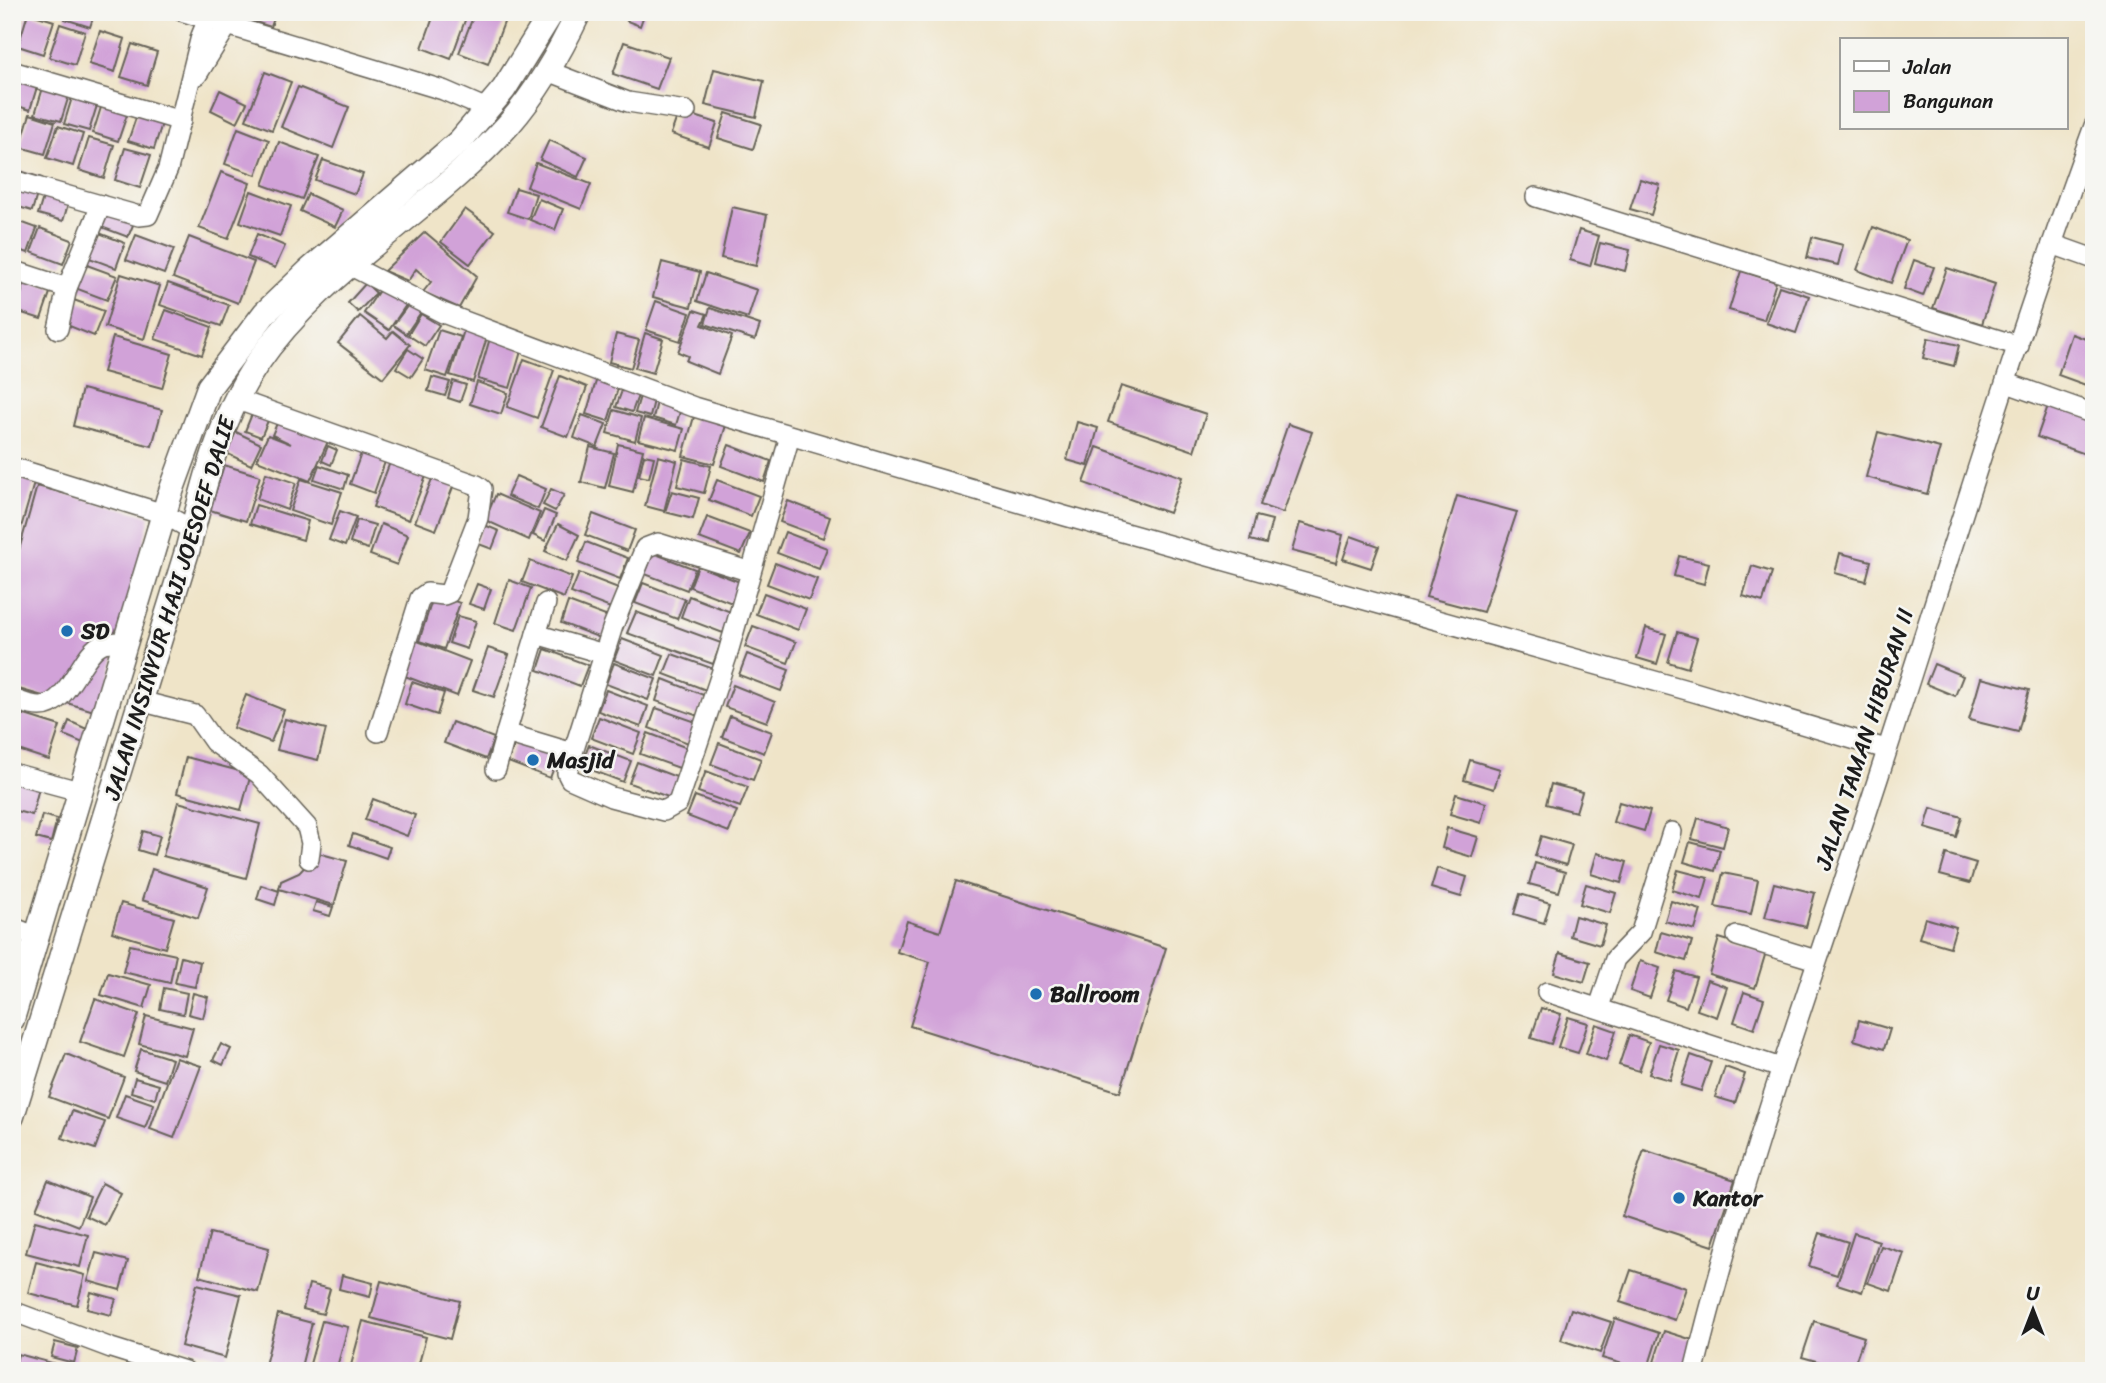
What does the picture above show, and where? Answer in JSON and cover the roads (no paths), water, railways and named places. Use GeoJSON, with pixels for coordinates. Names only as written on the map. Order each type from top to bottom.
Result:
{"type":"FeatureCollection","features":[{"type":"Feature","properties":{"kind":"main road","name":"JALAN INSINYUR HAJI JOESOEF DALIE"},"geometry":{"type":"LineString","coordinates":[[12,1019],[164,514],[209,387],[265,313],[460,141],[511,79],[552,12]]}},
{"type":"Feature","properties":{"kind":"main road","name":"JALAN INSINYUR HAJI JOESOEF DALIE"},"geometry":{"type":"LineString","coordinates":[[12,1116],[213,456],[235,399],[257,364],[281,335],[351,266],[507,126],[548,71],[579,12]]}},
{"type":"Feature","properties":{"kind":"street"},"geometry":{"type":"LineString","coordinates":[[184,12],[218,18],[443,90],[487,109]]}},
{"type":"Feature","properties":{"kind":"street"},"geometry":{"type":"LineString","coordinates":[[12,180],[139,216],[148,215],[167,169],[192,82],[201,36],[218,18]]}},
{"type":"Feature","properties":{"kind":"street"},"geometry":{"type":"LineString","coordinates":[[12,71],[181,121]]}},
{"type":"Feature","properties":{"kind":"street"},"geometry":{"type":"LineString","coordinates":[[548,71],[628,102],[686,111]]}},
{"type":"Feature","properties":{"kind":"street","name":"JALAN TAMAN HIBURAN II"},"geometry":{"type":"LineString","coordinates":[[1694,1371],[1816,960],[2052,244],[2094,126]]}},
{"type":"Feature","properties":{"kind":"street"},"geometry":{"type":"LineString","coordinates":[[1536,198],[2019,346]]}},
{"type":"Feature","properties":{"kind":"street"},"geometry":{"type":"LineString","coordinates":[[58,329],[67,288],[101,205]]}},
{"type":"Feature","properties":{"kind":"street"},"geometry":{"type":"LineString","coordinates":[[2052,244],[2094,259]]}},
{"type":"Feature","properties":{"kind":"street"},"geometry":{"type":"LineString","coordinates":[[351,266],[443,313],[694,407],[1886,749]]}},
{"type":"Feature","properties":{"kind":"street"},"geometry":{"type":"LineString","coordinates":[[12,270],[67,288]]}},
{"type":"Feature","properties":{"kind":"street"},"geometry":{"type":"LineString","coordinates":[[2007,383],[2094,414]]}},
{"type":"Feature","properties":{"kind":"street"},"geometry":{"type":"LineString","coordinates":[[235,399],[482,489],[472,536],[448,595],[427,593],[420,598],[378,732]]}},
{"type":"Feature","properties":{"kind":"street"},"geometry":{"type":"LineString","coordinates":[[751,572],[669,545],[651,544],[638,559],[604,654],[567,773],[570,779],[611,797],[664,811],[676,807],[702,735],[751,572],[790,436]]}},
{"type":"Feature","properties":{"kind":"street"},"geometry":{"type":"LineString","coordinates":[[12,467],[164,514],[192,530]]}},
{"type":"Feature","properties":{"kind":"street"},"geometry":{"type":"LineString","coordinates":[[496,769],[546,603]]}},
{"type":"Feature","properties":{"kind":"street"},"geometry":{"type":"LineString","coordinates":[[536,634],[604,654]]}},
{"type":"Feature","properties":{"kind":"street"},"geometry":{"type":"LineString","coordinates":[[12,699],[37,706],[51,703],[69,686],[93,650],[102,643],[125,644]]}},
{"type":"Feature","properties":{"kind":"street"},"geometry":{"type":"LineString","coordinates":[[140,701],[195,715],[214,742],[259,774],[307,827],[312,843],[309,859]]}},
{"type":"Feature","properties":{"kind":"street"},"geometry":{"type":"LineString","coordinates":[[506,733],[573,753]]}},
{"type":"Feature","properties":{"kind":"street"},"geometry":{"type":"LineString","coordinates":[[12,772],[79,791]]}},
{"type":"Feature","properties":{"kind":"street"},"geometry":{"type":"LineString","coordinates":[[1599,1007],[1615,959],[1641,932],[1672,832]]}},
{"type":"Feature","properties":{"kind":"street"},"geometry":{"type":"LineString","coordinates":[[12,927],[37,937]]}},
{"type":"Feature","properties":{"kind":"street"},"geometry":{"type":"LineString","coordinates":[[1737,936],[1816,960]]}},
{"type":"Feature","properties":{"kind":"street"},"geometry":{"type":"LineString","coordinates":[[1547,992],[1782,1068]]}},
{"type":"Feature","properties":{"kind":"street"},"geometry":{"type":"LineString","coordinates":[[12,1311],[111,1348],[185,1371]]}},
{"type":"Feature","properties":{"kind":"place","name":"SD"},"geometry":{"type":"Point","coordinates":[67,631]}},
{"type":"Feature","properties":{"kind":"place","name":"Masjid"},"geometry":{"type":"Point","coordinates":[533,760]}},
{"type":"Feature","properties":{"kind":"place","name":"Ballroom"},"geometry":{"type":"Point","coordinates":[1036,994]}},
{"type":"Feature","properties":{"kind":"place","name":"Kantor"},"geometry":{"type":"Point","coordinates":[1679,1198]}}]}
